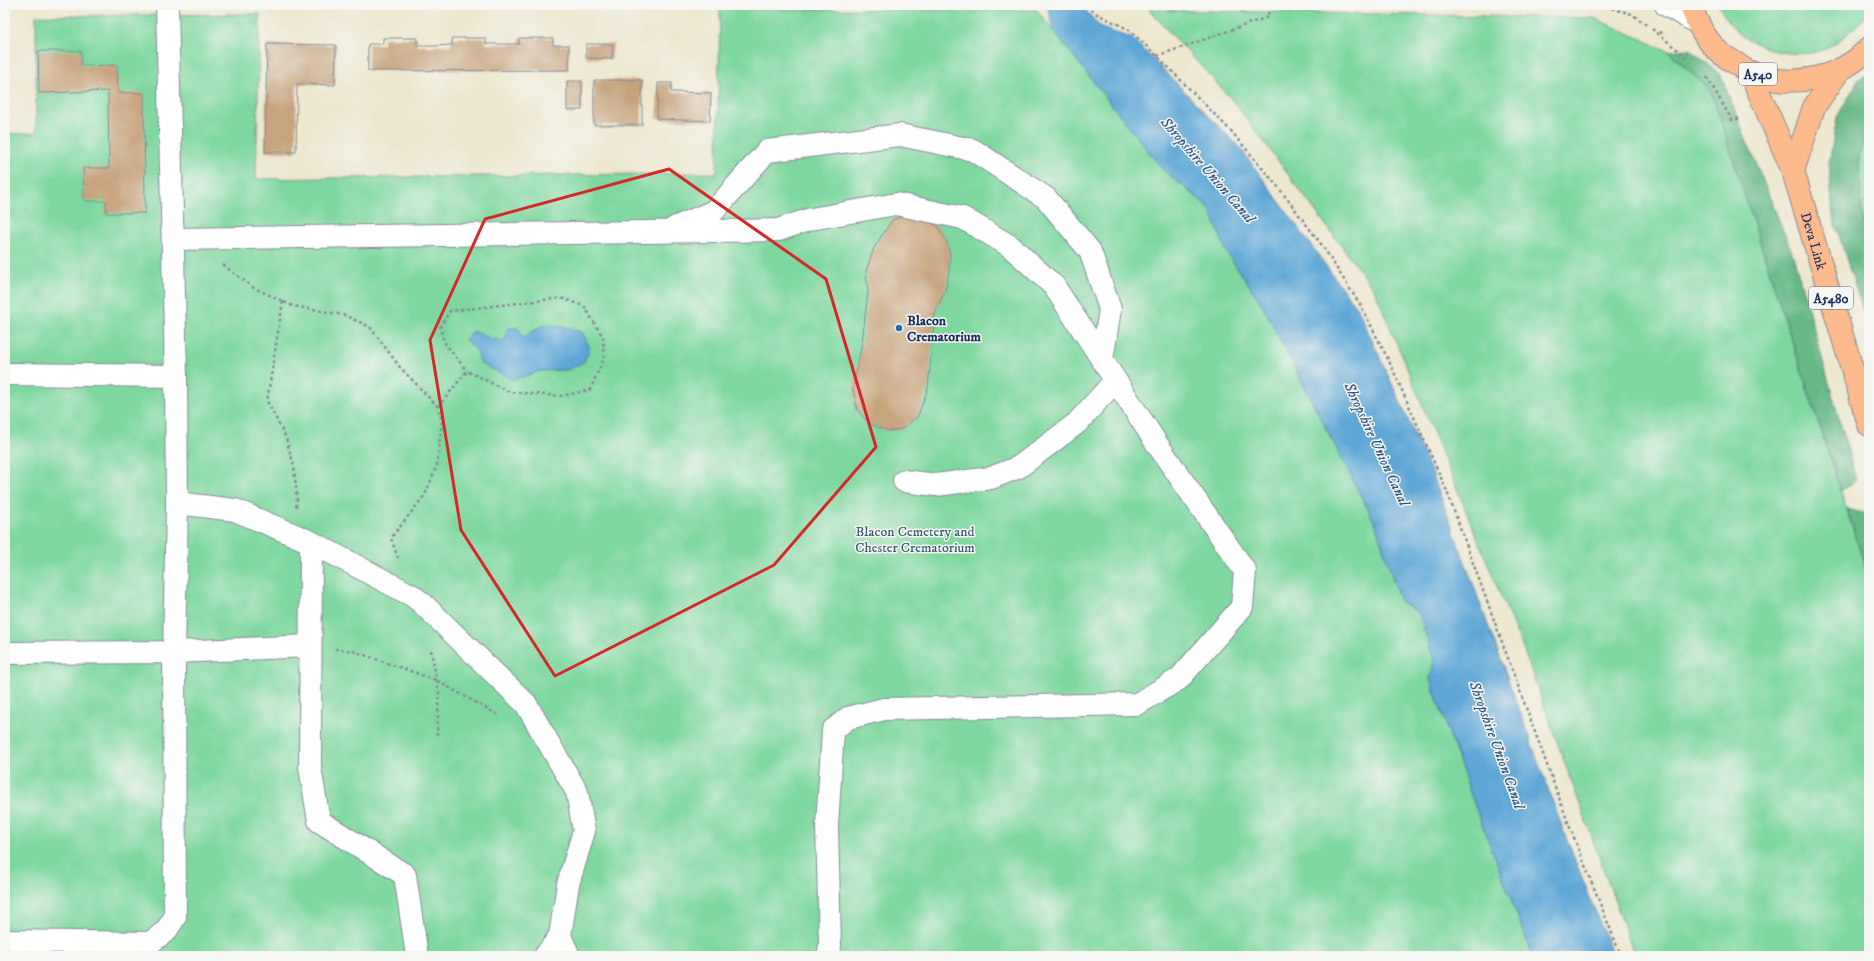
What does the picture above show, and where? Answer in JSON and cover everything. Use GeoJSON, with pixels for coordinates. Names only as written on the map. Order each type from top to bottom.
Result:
{"type":"FeatureCollection","features":[{"type":"Feature","properties":{"kind":"main road","name":"A540"},"geometry":{"type":"LineString","coordinates":[[1693,14],[1719,52],[1750,72],[1779,80],[1809,80],[1838,71],[1861,57],[1869,48]]}},
{"type":"Feature","properties":{"kind":"main road"},"geometry":{"type":"LineString","coordinates":[[1793,171],[1814,107],[1838,71]]}},
{"type":"Feature","properties":{"kind":"main road","name":"Deva Link"},"geometry":{"type":"LineString","coordinates":[[1750,72],[1793,171],[1869,425]]}},
{"type":"Feature","properties":{"kind":"street"},"geometry":{"type":"LineString","coordinates":[[5,941],[150,943],[166,931],[175,916],[174,652],[177,503],[176,376],[167,5]]}},
{"type":"Feature","properties":{"kind":"street"},"geometry":{"type":"LineString","coordinates":[[1666,5],[1693,14]]}},
{"type":"Feature","properties":{"kind":"street"},"geometry":{"type":"LineString","coordinates":[[665,232],[714,211],[767,150],[900,135],[973,150],[1046,198],[1090,251],[1110,310],[1102,360]]}},
{"type":"Feature","properties":{"kind":"street"},"geometry":{"type":"LineString","coordinates":[[173,239],[778,230],[811,219],[896,204],[963,218],[1010,246],[1054,286],[1157,444],[1245,571],[1242,607],[1179,679],[1137,704],[884,709],[848,718],[833,730],[827,826],[829,956]]}},
{"type":"Feature","properties":{"kind":"street"},"geometry":{"type":"LineString","coordinates":[[5,374],[176,376]]}},
{"type":"Feature","properties":{"kind":"street"},"geometry":{"type":"LineString","coordinates":[[904,481],[936,485],[991,478],[1019,467],[1077,423],[1115,381]]}},
{"type":"Feature","properties":{"kind":"street"},"geometry":{"type":"LineString","coordinates":[[177,503],[235,510],[302,538],[413,596],[526,704],[577,792],[584,831],[568,884],[560,936],[545,956]]}},
{"type":"Feature","properties":{"kind":"street"},"geometry":{"type":"LineString","coordinates":[[302,538],[310,646],[310,767],[319,821],[405,876],[417,956]]}},
{"type":"Feature","properties":{"kind":"street"},"geometry":{"type":"LineString","coordinates":[[5,653],[174,652],[310,646]]}},
{"type":"Feature","properties":{"kind":"street"},"geometry":{"type":"LineString","coordinates":[[560,936],[569,956]]}},
{"type":"Feature","properties":{"kind":"path"},"geometry":{"type":"LineString","coordinates":[[1087,5],[1093,12],[1128,29],[1157,56],[1231,131],[1279,188],[1321,244],[1365,313],[1389,361],[1446,489],[1569,825],[1621,956]]}},
{"type":"Feature","properties":{"kind":"path"},"geometry":{"type":"LineString","coordinates":[[1157,56],[1268,17],[1269,5]]}},
{"type":"Feature","properties":{"kind":"path"},"geometry":{"type":"LineString","coordinates":[[1600,5],[1632,14],[1661,36]]}},
{"type":"Feature","properties":{"kind":"path"},"geometry":{"type":"LineString","coordinates":[[211,239],[223,265],[254,288],[293,306],[344,315],[370,327],[399,366],[438,407],[442,421],[437,465],[425,495],[391,538],[399,560]]}},
{"type":"Feature","properties":{"kind":"path"},"geometry":{"type":"LineString","coordinates":[[560,298],[584,306],[603,337],[604,358],[590,390],[561,396],[510,392],[467,371],[444,342],[440,327],[450,311],[560,298]]}},
{"type":"Feature","properties":{"kind":"path"},"geometry":{"type":"LineString","coordinates":[[282,301],[267,400],[286,438],[294,466],[302,538]]}},
{"type":"Feature","properties":{"kind":"path"},"geometry":{"type":"LineString","coordinates":[[438,407],[467,371]]}},
{"type":"Feature","properties":{"kind":"path"},"geometry":{"type":"LineString","coordinates":[[429,645],[439,693],[437,735]]}},
{"type":"Feature","properties":{"kind":"path"},"geometry":{"type":"LineString","coordinates":[[310,646],[353,650],[436,680],[502,717]]}},
{"type":"Feature","properties":{"kind":"highlighted area"},"geometry":{"type":"Polygon","coordinates":[[[669,169],[826,279],[876,447],[774,565],[555,676],[461,530],[430,340],[485,219],[669,169]]]}},
{"type":"Feature","properties":{"kind":"green space"},"geometry":{"type":"Polygon","coordinates":[[[1719,5],[1869,5],[1869,9],[1863,20],[1840,40],[1816,52],[1796,54],[1769,49],[1744,37],[1725,17],[1719,5]]]}},
{"type":"Feature","properties":{"kind":"green space","name":"Blacon Cemetery and Chester Crematorium"},"geometry":{"type":"Polygon","coordinates":[[[720,9],[1037,10],[1163,170],[1209,207],[1227,253],[1263,306],[1376,525],[1400,601],[1419,613],[1434,661],[1430,679],[1475,806],[1533,956],[5,956],[5,134],[36,133],[36,16],[260,14],[256,179],[717,173],[720,9]]]}},
{"type":"Feature","properties":{"kind":"green space"},"geometry":{"type":"Polygon","coordinates":[[[1149,10],[1594,18],[1668,51],[1711,91],[1869,579],[1869,956],[1635,956],[1524,651],[1375,291],[1235,103],[1149,10]]]}},
{"type":"Feature","properties":{"kind":"green space"},"geometry":{"type":"Polygon","coordinates":[[[1689,49],[1720,74],[1793,255],[1856,479],[1841,491],[1711,91],[1668,51],[1689,49]]]}},
{"type":"Feature","properties":{"kind":"green space"},"geometry":{"type":"Polygon","coordinates":[[[1869,74],[1869,115],[1859,156],[1861,209],[1869,241],[1869,330],[1833,217],[1829,163],[1837,117],[1859,79],[1869,74]]]}},
{"type":"Feature","properties":{"kind":"green space"},"geometry":{"type":"Polygon","coordinates":[[[1869,115],[1869,241],[1861,209],[1859,156],[1869,115]]]}},
{"type":"Feature","properties":{"kind":"green space"},"geometry":{"type":"Polygon","coordinates":[[[1847,509],[1868,514],[1869,579],[1847,509]]]}},
{"type":"Feature","properties":{"kind":"water","name":"Shropshire Union Canal"},"geometry":{"type":"Polygon","coordinates":[[[1045,5],[1081,5],[1101,28],[1132,38],[1241,149],[1359,311],[1433,475],[1564,832],[1613,956],[1533,956],[1475,806],[1430,679],[1434,661],[1419,613],[1400,601],[1376,525],[1263,306],[1227,253],[1209,207],[1163,170],[1053,30],[1049,10],[1045,5]]]}},
{"type":"Feature","properties":{"kind":"water"},"geometry":{"type":"Polygon","coordinates":[[[546,324],[566,327],[582,332],[590,348],[584,362],[567,370],[540,371],[514,380],[481,364],[476,350],[465,340],[473,331],[492,339],[504,341],[509,328],[518,328],[523,337],[546,324]]]}},
{"type":"Feature","properties":{"kind":"building"},"geometry":{"type":"Polygon","coordinates":[[[383,38],[417,38],[417,46],[433,46],[452,45],[452,38],[486,38],[486,44],[519,44],[519,38],[553,38],[553,45],[569,45],[569,70],[368,71],[368,44],[383,44],[383,38]]]}},
{"type":"Feature","properties":{"kind":"building"},"geometry":{"type":"Polygon","coordinates":[[[267,44],[336,45],[335,85],[297,84],[296,152],[265,152],[267,44]]]}},
{"type":"Feature","properties":{"kind":"building"},"geometry":{"type":"Polygon","coordinates":[[[586,44],[613,44],[612,59],[586,58],[586,44]]]}},
{"type":"Feature","properties":{"kind":"building"},"geometry":{"type":"Polygon","coordinates":[[[38,51],[81,51],[81,66],[117,65],[118,93],[144,93],[145,213],[106,213],[106,201],[84,201],[83,168],[109,168],[108,91],[39,93],[38,51]]]}},
{"type":"Feature","properties":{"kind":"building"},"geometry":{"type":"Polygon","coordinates":[[[594,80],[642,80],[642,125],[594,125],[594,80]]]}},
{"type":"Feature","properties":{"kind":"building"},"geometry":{"type":"Polygon","coordinates":[[[567,81],[582,81],[582,110],[567,110],[567,81]]]}},
{"type":"Feature","properties":{"kind":"building"},"geometry":{"type":"Polygon","coordinates":[[[658,83],[672,83],[671,92],[711,93],[710,121],[657,119],[658,83]]]}},
{"type":"Feature","properties":{"kind":"building","name":"Blacon Crematorium"},"geometry":{"type":"Polygon","coordinates":[[[903,216],[920,217],[937,226],[946,239],[950,254],[949,271],[945,291],[935,313],[928,388],[918,416],[902,429],[888,431],[870,424],[857,410],[853,389],[862,343],[868,291],[866,271],[874,248],[892,220],[903,216]]]}},
{"type":"Feature","properties":{"kind":"place","name":"Blacon Crematorium"},"geometry":{"type":"Point","coordinates":[899,328]}}]}
